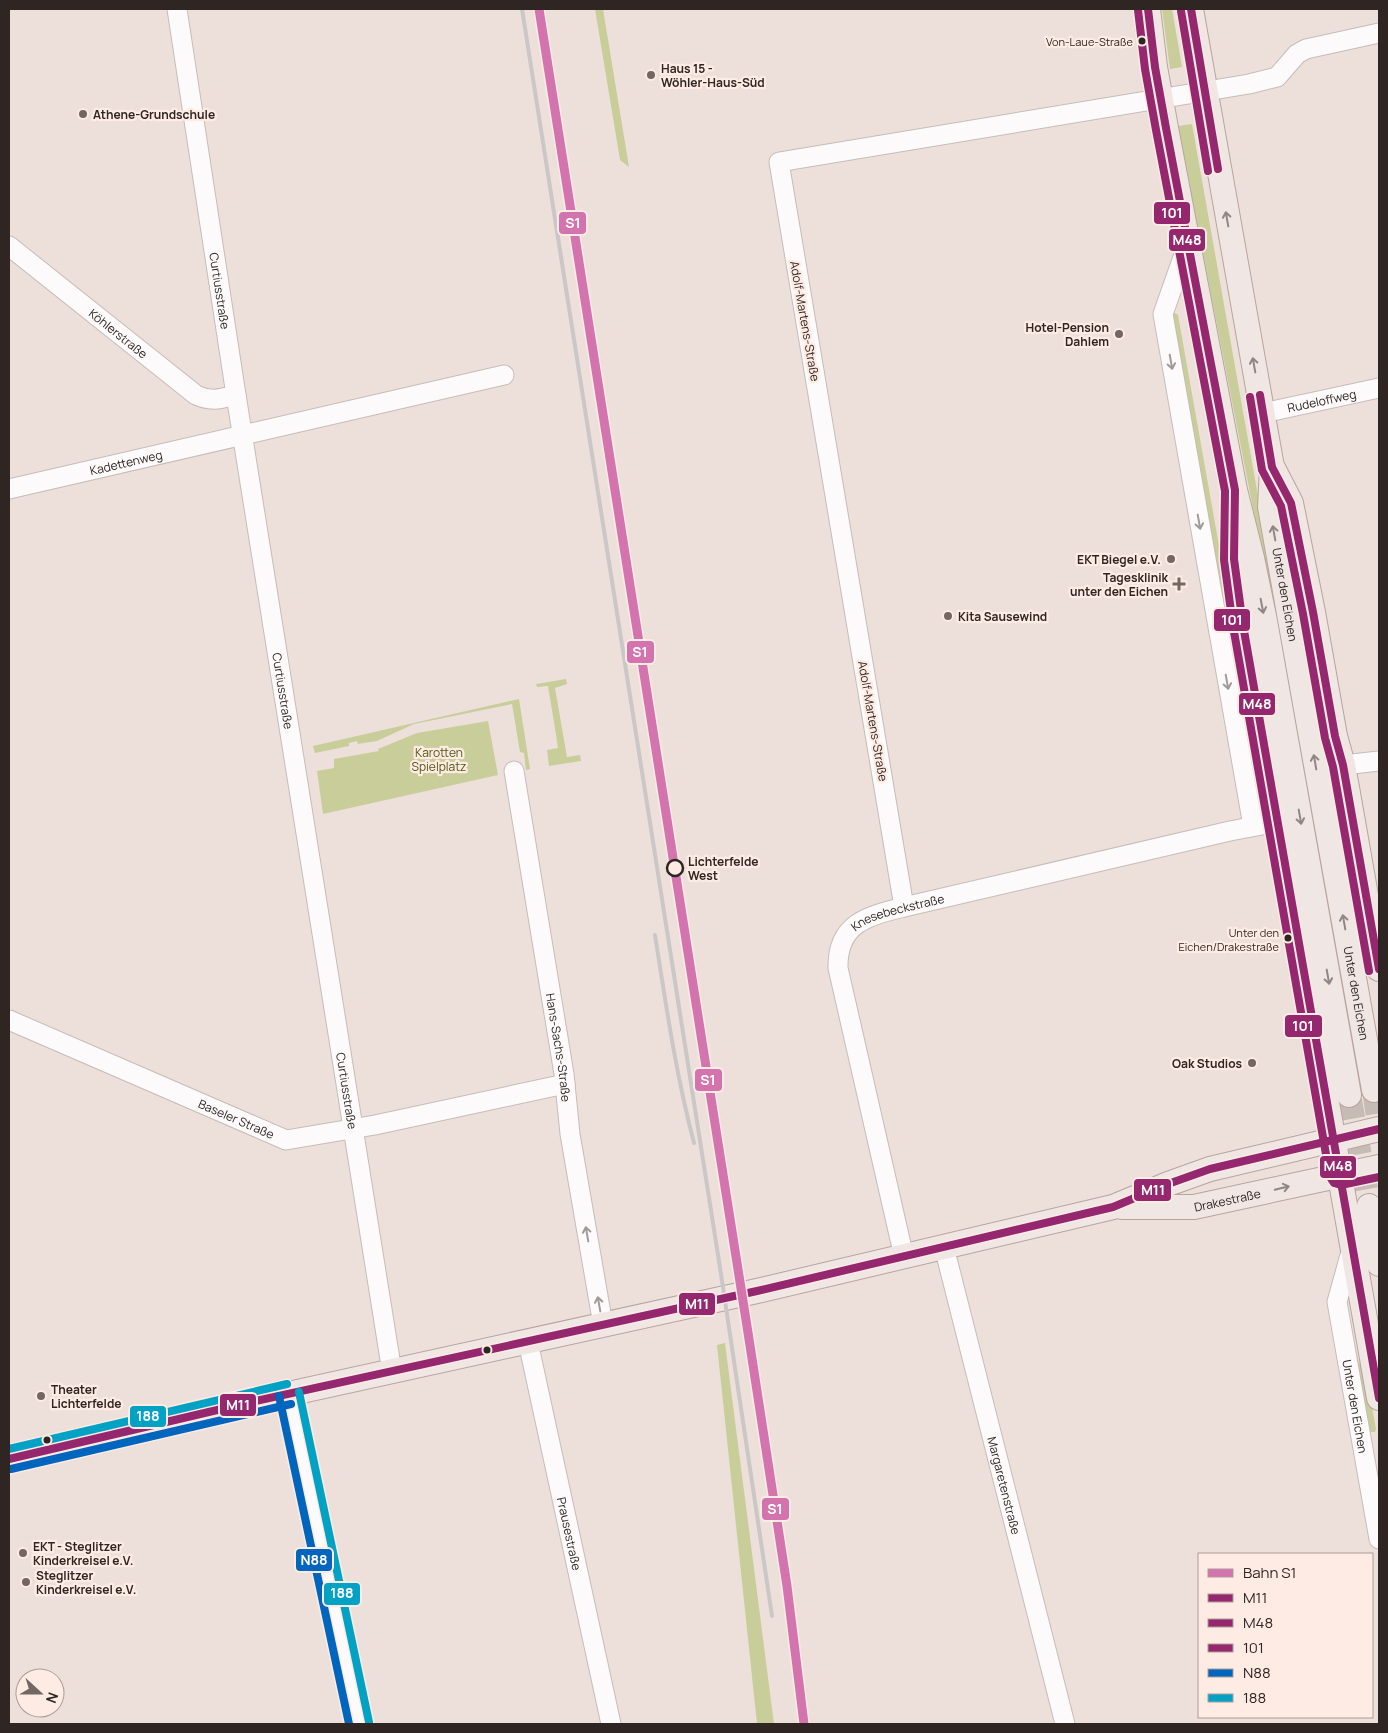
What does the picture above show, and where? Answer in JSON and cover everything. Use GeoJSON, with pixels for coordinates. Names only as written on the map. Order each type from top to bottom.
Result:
{"type":"FeatureCollection","features":[{"type":"Feature","properties":{"kind":"main road","name":"Unter den Eichen"},"geometry":{"type":"LineString","coordinates":[[1148,9],[1161,98],[1235,490],[1265,621],[1349,1095]]}},
{"type":"Feature","properties":{"kind":"main road","name":"Unter den Eichen"},"geometry":{"type":"LineString","coordinates":[[1190,9],[1272,467],[1270,507],[1374,1090]]}},
{"type":"Feature","properties":{"kind":"main road"},"geometry":{"type":"LineString","coordinates":[[1272,467],[1291,503],[1335,736],[1343,765],[1379,969]]}},
{"type":"Feature","properties":{"kind":"main road"},"geometry":{"type":"LineString","coordinates":[[1235,490],[1234,559],[1243,625],[1379,1398]]}},
{"type":"Feature","properties":{"kind":"main road","name":"Drakestraße"},"geometry":{"type":"LineString","coordinates":[[9,1459],[289,1394],[603,1326],[1113,1208],[1168,1184],[1210,1169],[1379,1128]]}},
{"type":"Feature","properties":{"kind":"main road","name":"Drakestraße"},"geometry":{"type":"LineString","coordinates":[[1113,1208],[1194,1207],[1379,1167]]}},
{"type":"Feature","properties":{"kind":"main road"},"geometry":{"type":"LineString","coordinates":[[1369,1206],[1379,1264]]}},
{"type":"Feature","properties":{"kind":"street","name":"Curtiusstraße"},"geometry":{"type":"LineString","coordinates":[[176,9],[392,1372]]}},
{"type":"Feature","properties":{"kind":"street"},"geometry":{"type":"LineString","coordinates":[[1205,91],[1269,79],[1277,76],[1297,54],[1306,49],[1379,33]]}},
{"type":"Feature","properties":{"kind":"street","name":"Adolf-Martens-Straße"},"geometry":{"type":"LineString","coordinates":[[904,907],[779,162],[1205,91]]}},
{"type":"Feature","properties":{"kind":"street","name":"Unter den Eichen"},"geometry":{"type":"LineString","coordinates":[[1188,243],[1163,314],[1253,826]]}},
{"type":"Feature","properties":{"kind":"street","name":"Köhlerstraße"},"geometry":{"type":"LineString","coordinates":[[9,246],[196,395],[206,400],[236,395]]}},
{"type":"Feature","properties":{"kind":"street","name":"Kadettenweg"},"geometry":{"type":"LineString","coordinates":[[9,489],[504,375]]}},
{"type":"Feature","properties":{"kind":"street","name":"Rudeloffweg"},"geometry":{"type":"LineString","coordinates":[[1263,413],[1379,388]]}},
{"type":"Feature","properties":{"kind":"street"},"geometry":{"type":"LineString","coordinates":[[1343,765],[1379,761]]}},
{"type":"Feature","properties":{"kind":"street","name":"Hans-Sachs-Straße"},"geometry":{"type":"LineString","coordinates":[[514,771],[565,1084],[570,1134],[603,1326]]}},
{"type":"Feature","properties":{"kind":"street","name":"Knesebeckstraße"},"geometry":{"type":"LineString","coordinates":[[904,1257],[839,974],[838,961],[844,939],[853,926],[871,916],[904,907],[1277,822]]}},
{"type":"Feature","properties":{"kind":"street","name":"Baseler Straße"},"geometry":{"type":"LineString","coordinates":[[9,1020],[286,1140],[375,1125],[565,1084]]}},
{"type":"Feature","properties":{"kind":"street","name":"Margaretenstraße"},"geometry":{"type":"LineString","coordinates":[[944,1247],[1065,1724]]}},
{"type":"Feature","properties":{"kind":"street","name":"Unter den Eichen"},"geometry":{"type":"LineString","coordinates":[[1352,1247],[1337,1302],[1379,1539]]}},
{"type":"Feature","properties":{"kind":"street","name":"Prausestraße"},"geometry":{"type":"LineString","coordinates":[[528,1342],[611,1724]]}},
{"type":"Feature","properties":{"kind":"street"},"geometry":{"type":"LineString","coordinates":[[289,1394],[360,1724]]}},
{"type":"Feature","properties":{"kind":"green space"},"geometry":{"type":"Polygon","coordinates":[[[595,9],[603,9],[629,167],[620,160],[595,9]]]}},
{"type":"Feature","properties":{"kind":"green space"},"geometry":{"type":"Polygon","coordinates":[[[1162,9],[1172,9],[1182,67],[1170,69],[1162,9]]]}},
{"type":"Feature","properties":{"kind":"green space"},"geometry":{"type":"Polygon","coordinates":[[[1192,124],[1274,586],[1269,590],[1178,126],[1192,124]]]}},
{"type":"Feature","properties":{"kind":"green space"},"geometry":{"type":"Polygon","coordinates":[[[1175,313],[1178,315],[1265,812],[1259,808],[1171,315],[1175,313]]]}},
{"type":"Feature","properties":{"kind":"green space"},"geometry":{"type":"Polygon","coordinates":[[[566,679],[567,684],[555,688],[567,757],[580,755],[581,761],[549,766],[547,750],[558,748],[557,741],[548,686],[537,687],[536,684],[566,679]]]}},
{"type":"Feature","properties":{"kind":"green space"},"geometry":{"type":"Polygon","coordinates":[[[519,699],[530,769],[526,770],[524,753],[520,752],[512,704],[414,724],[377,741],[358,744],[357,741],[349,743],[349,746],[315,753],[313,746],[519,699]]]}},
{"type":"Feature","properties":{"kind":"green space","name":"Karotten Spielplatz"},"geometry":{"type":"Polygon","coordinates":[[[488,721],[498,775],[323,814],[317,771],[334,768],[334,759],[379,751],[378,749],[417,733],[488,721]]]}},
{"type":"Feature","properties":{"kind":"green space"},"geometry":{"type":"Polygon","coordinates":[[[725,1343],[774,1724],[757,1724],[717,1345],[725,1343]]]}},
{"type":"Feature","properties":{"kind":"green space"},"geometry":{"type":"Polygon","coordinates":[[[1353,1351],[1356,1351],[1359,1363],[1364,1362],[1375,1432],[1369,1432],[1353,1351]]]}},
{"type":"Feature","properties":{"kind":"tunnel"},"geometry":{"type":"LineString","coordinates":[[1374,1090],[1379,1123]]}},
{"type":"Feature","properties":{"kind":"tunnel"},"geometry":{"type":"LineString","coordinates":[[1349,1095],[1369,1206]]}},
{"type":"Feature","properties":{"kind":"railway"},"geometry":{"type":"LineString","coordinates":[[522,9],[721,1274],[772,1616]]}},
{"type":"Feature","properties":{"kind":"railway"},"geometry":{"type":"LineString","coordinates":[[655,935],[667,1014],[694,1143]]}},
{"type":"Feature","properties":{"kind":"rail line","name":"S1"},"geometry":{"type":"LineString","coordinates":[[539,9],[749,1339],[787,1586],[804,1724]]}},
{"type":"Feature","properties":{"kind":"transit line","name":"M48"},"geometry":{"type":"LineString","coordinates":[[1148,9],[1155,67],[1166,128],[1235,490],[1234,559],[1243,625],[1379,1398]]}},
{"type":"Feature","properties":{"kind":"transit line","name":"M48"},"geometry":{"type":"LineString","coordinates":[[1191,9],[1218,169]]}},
{"type":"Feature","properties":{"kind":"transit line","name":"101"},"geometry":{"type":"LineString","coordinates":[[1138,10],[1145,69],[1156,130],[1225,491],[1224,560],[1233,626],[1330,1177],[1334,1183],[1341,1185],[1379,1177]]}},
{"type":"Feature","properties":{"kind":"transit line","name":"101"},"geometry":{"type":"LineString","coordinates":[[1181,11],[1208,171]]}},
{"type":"Feature","properties":{"kind":"transit line","name":"M48"},"geometry":{"type":"LineString","coordinates":[[1260,395],[1272,467],[1291,503],[1335,736],[1343,765],[1379,969]]}},
{"type":"Feature","properties":{"kind":"transit line","name":"101"},"geometry":{"type":"LineString","coordinates":[[1250,397],[1262,470],[1281,506],[1325,738],[1333,767],[1369,971]]}},
{"type":"Feature","properties":{"kind":"transit line","name":"M11"},"geometry":{"type":"LineString","coordinates":[[9,1459],[247,1403],[757,1291],[1113,1207],[1210,1169],[1379,1129]]}},
{"type":"Feature","properties":{"kind":"transit line","name":"188"},"geometry":{"type":"LineString","coordinates":[[9,1449],[287,1384]]}},
{"type":"Feature","properties":{"kind":"transit line","name":"188"},"geometry":{"type":"LineString","coordinates":[[299,1392],[369,1722]]}},
{"type":"Feature","properties":{"kind":"transit line","name":"N88"},"geometry":{"type":"LineString","coordinates":[[279,1396],[349,1724]]}},
{"type":"Feature","properties":{"kind":"transit line","name":"N88"},"geometry":{"type":"LineString","coordinates":[[11,1469],[291,1404]]}},
{"type":"Feature","properties":{"kind":"place","name":"Von-Laue-Straße"},"geometry":{"type":"Point","coordinates":[1142,41]}},
{"type":"Feature","properties":{"kind":"place","name":"Haus 15 - Wöhler-Haus-Süd"},"geometry":{"type":"Point","coordinates":[651,75]}},
{"type":"Feature","properties":{"kind":"place","name":"Athene-Grundschule"},"geometry":{"type":"Point","coordinates":[83,114]}},
{"type":"Feature","properties":{"kind":"place","name":"Hotel-Pension Dahlem"},"geometry":{"type":"Point","coordinates":[1119,334]}},
{"type":"Feature","properties":{"kind":"place","name":"EKT Biegel e.V."},"geometry":{"type":"Point","coordinates":[1171,559]}},
{"type":"Feature","properties":{"kind":"place","name":"Tagesklinik unter den Eichen"},"geometry":{"type":"Point","coordinates":[1179,584]}},
{"type":"Feature","properties":{"kind":"place","name":"Kita Sausewind"},"geometry":{"type":"Point","coordinates":[948,616]}},
{"type":"Feature","properties":{"kind":"place","name":"Lichterfelde West"},"geometry":{"type":"Point","coordinates":[675,868]}},
{"type":"Feature","properties":{"kind":"place","name":"Unter den Eichen/Drakestraße"},"geometry":{"type":"Point","coordinates":[1288,938]}},
{"type":"Feature","properties":{"kind":"place","name":"Oak Studios"},"geometry":{"type":"Point","coordinates":[1252,1063]}},
{"type":"Feature","properties":{"kind":"place","name":"Theater Lichterfelde"},"geometry":{"type":"Point","coordinates":[41,1396]}},
{"type":"Feature","properties":{"kind":"place","name":"EKT - Steglitzer Kinderkreisel e.V."},"geometry":{"type":"Point","coordinates":[23,1553]}},
{"type":"Feature","properties":{"kind":"place","name":"Steglitzer Kinderkreisel e.V."},"geometry":{"type":"Point","coordinates":[26,1582]}}]}
